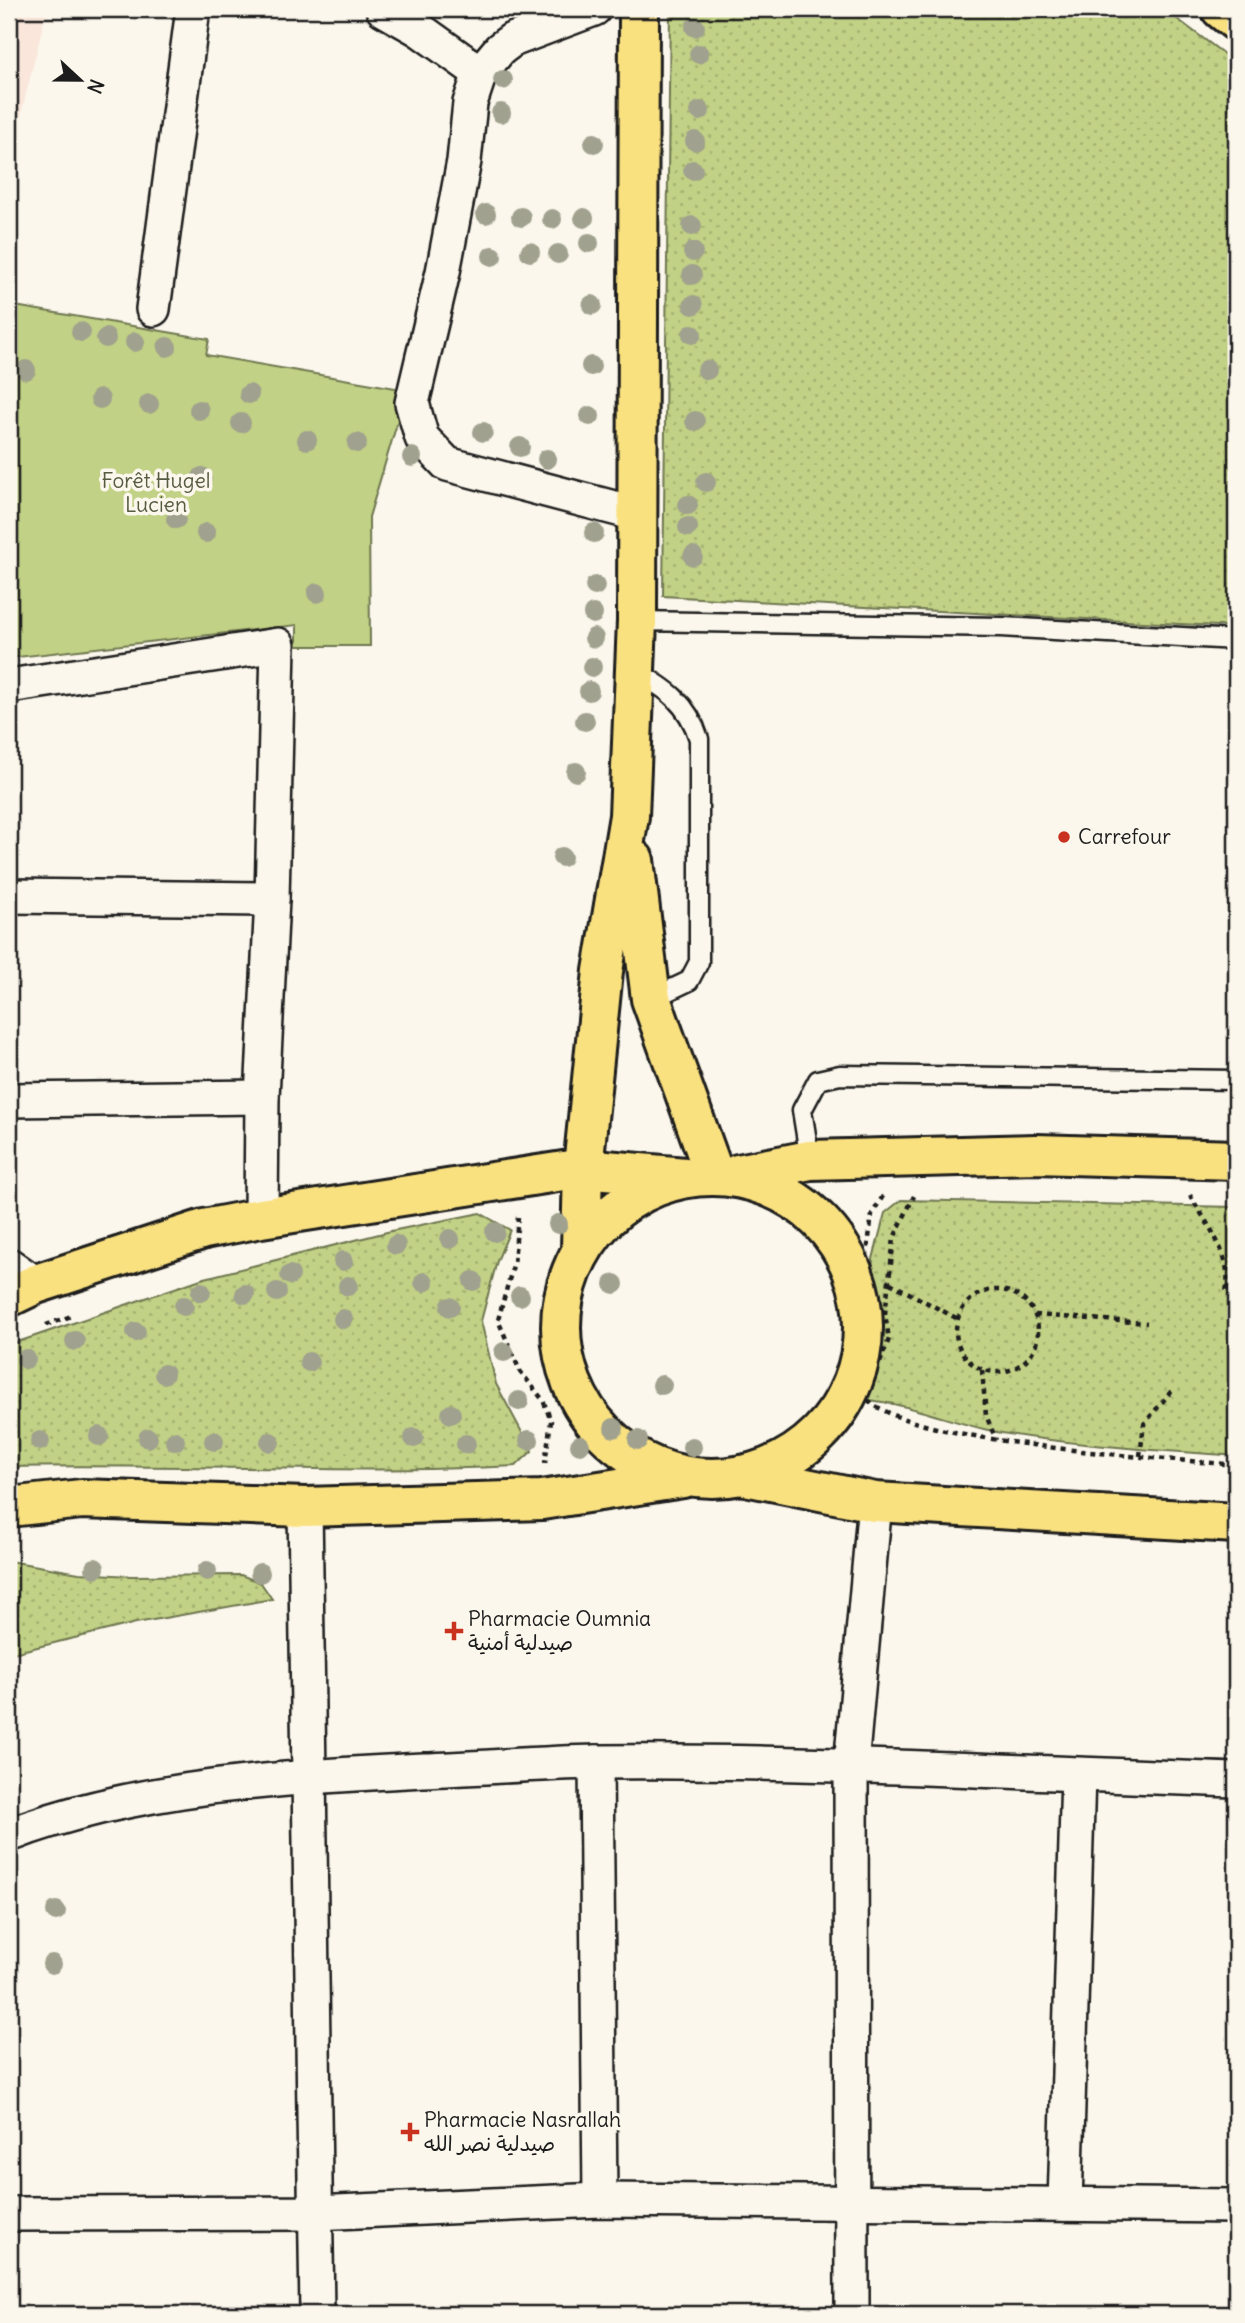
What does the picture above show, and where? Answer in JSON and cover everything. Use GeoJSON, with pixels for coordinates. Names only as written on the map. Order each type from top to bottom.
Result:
{"type":"FeatureCollection","features":[{"type":"Feature","properties":{"kind":"main road"},"geometry":{"type":"LineString","coordinates":[[581,1250],[583,1168],[604,971],[629,816],[637,621],[639,9]]}},
{"type":"Feature","properties":{"kind":"main road"},"geometry":{"type":"LineString","coordinates":[[1221,9],[1236,21]]}},
{"type":"Feature","properties":{"kind":"main road"},"geometry":{"type":"LineString","coordinates":[[629,816],[651,999],[713,1175]]}},
{"type":"Feature","properties":{"kind":"main road"},"geometry":{"type":"LineString","coordinates":[[695,1476],[635,1458],[603,1434],[579,1402],[565,1365],[560,1326],[565,1286],[581,1250],[615,1215],[635,1202],[713,1175],[810,1160],[1036,1154],[1236,1160]]}},
{"type":"Feature","properties":{"kind":"main road"},"geometry":{"type":"LineString","coordinates":[[9,1507],[82,1499],[305,1507],[542,1500],[695,1476],[738,1474],[786,1460],[819,1435],[843,1404],[859,1367],[864,1328],[859,1288],[845,1251],[821,1219],[790,1195],[713,1175],[583,1168],[204,1229],[18,1282]]}},
{"type":"Feature","properties":{"kind":"main road"},"geometry":{"type":"LineString","coordinates":[[738,1474],[875,1502],[1236,1523]]}},
{"type":"Feature","properties":{"kind":"street"},"geometry":{"type":"LineString","coordinates":[[153,309],[193,9]]}},
{"type":"Feature","properties":{"kind":"street"},"geometry":{"type":"LineString","coordinates":[[383,9],[420,30],[480,74]]}},
{"type":"Feature","properties":{"kind":"street"},"geometry":{"type":"LineString","coordinates":[[594,9],[512,40],[488,60],[480,74],[470,103],[464,161],[446,258],[412,403],[414,421],[432,452],[447,464],[637,514]]}},
{"type":"Feature","properties":{"kind":"street"},"geometry":{"type":"LineString","coordinates":[[9,686],[278,645],[272,899],[262,1097],[261,1218]]}},
{"type":"Feature","properties":{"kind":"street"},"geometry":{"type":"LineString","coordinates":[[9,896],[272,899]]}},
{"type":"Feature","properties":{"kind":"street"},"geometry":{"type":"LineString","coordinates":[[9,1100],[262,1097]]}},
{"type":"Feature","properties":{"kind":"street"},"geometry":{"type":"LineString","coordinates":[[852,2314],[851,1766],[875,1502]]}},
{"type":"Feature","properties":{"kind":"street"},"geometry":{"type":"LineString","coordinates":[[305,1507],[317,2314]]}},
{"type":"Feature","properties":{"kind":"street"},"geometry":{"type":"LineString","coordinates":[[596,1762],[600,2200]]}},
{"type":"Feature","properties":{"kind":"street"},"geometry":{"type":"LineString","coordinates":[[9,1835],[49,1820],[133,1800],[309,1776],[596,1762],[851,1766],[1236,1780]]}},
{"type":"Feature","properties":{"kind":"street"},"geometry":{"type":"LineString","coordinates":[[1065,2204],[1078,1774]]}},
{"type":"Feature","properties":{"kind":"street"},"geometry":{"type":"LineString","coordinates":[[9,2214],[315,2213],[600,2200],[1236,2206]]}},
{"type":"Feature","properties":{"kind":"lane"},"geometry":{"type":"LineString","coordinates":[[637,621],[1001,627],[1236,640]]}},
{"type":"Feature","properties":{"kind":"lane"},"geometry":{"type":"LineString","coordinates":[[635,671],[667,690],[685,707],[694,722],[699,747],[699,962],[689,981],[651,999]]}},
{"type":"Feature","properties":{"kind":"lane"},"geometry":{"type":"LineString","coordinates":[[810,1160],[802,1110],[818,1080],[840,1075],[1236,1080]]}},
{"type":"Feature","properties":{"kind":"path"},"geometry":{"type":"LineString","coordinates":[[866,1400],[889,1339],[885,1314],[894,1238],[917,1185]]}},
{"type":"Feature","properties":{"kind":"path"},"geometry":{"type":"LineString","coordinates":[[887,1191],[872,1214],[867,1254],[866,1294],[870,1327],[863,1393],[866,1400],[881,1409],[934,1426],[997,1441],[1049,1449],[1236,1465]]}},
{"type":"Feature","properties":{"kind":"path"},"geometry":{"type":"LineString","coordinates":[[1200,1192],[1188,1191],[1226,1260],[1230,1280],[1225,1295]]}},
{"type":"Feature","properties":{"kind":"path"},"geometry":{"type":"LineString","coordinates":[[515,1208],[520,1221],[514,1262],[498,1320],[520,1371],[543,1400],[551,1421],[545,1468]]}},
{"type":"Feature","properties":{"kind":"path"},"geometry":{"type":"LineString","coordinates":[[890,1283],[958,1319]]}},
{"type":"Feature","properties":{"kind":"path"},"geometry":{"type":"LineString","coordinates":[[998,1290],[1016,1294],[1028,1303],[1035,1315],[1038,1338],[1033,1352],[1018,1367],[1005,1372],[982,1370],[970,1362],[960,1348],[956,1333],[958,1319],[964,1306],[975,1297],[998,1290]]}},
{"type":"Feature","properties":{"kind":"path"},"geometry":{"type":"LineString","coordinates":[[40,1327],[80,1313]]}},
{"type":"Feature","properties":{"kind":"path"},"geometry":{"type":"LineString","coordinates":[[1035,1315],[1147,1323]]}},
{"type":"Feature","properties":{"kind":"path"},"geometry":{"type":"LineString","coordinates":[[982,1370],[986,1415],[997,1441]]}},
{"type":"Feature","properties":{"kind":"path"},"geometry":{"type":"LineString","coordinates":[[1140,1456],[1144,1424],[1174,1388]]}},
{"type":"Feature","properties":{"kind":"shaded area"},"geometry":{"type":"Polygon","coordinates":[[[9,9],[47,9],[9,163],[9,9]]]}},
{"type":"Feature","properties":{"kind":"green space"},"geometry":{"type":"Polygon","coordinates":[[[670,9],[1164,9],[1236,63],[1236,627],[663,596],[670,9]]]}},
{"type":"Feature","properties":{"kind":"green space","name":"Forêt Hugel Lucien"},"geometry":{"type":"Polygon","coordinates":[[[9,305],[209,339],[206,355],[407,390],[369,517],[370,646],[297,646],[297,625],[9,658],[9,305]]]}},
{"type":"Feature","properties":{"kind":"green space"},"geometry":{"type":"Polygon","coordinates":[[[901,1200],[1236,1207],[1236,1456],[1119,1447],[1002,1433],[899,1405],[866,1400],[874,1352],[875,1317],[870,1293],[873,1259],[885,1213],[901,1200]]]}},
{"type":"Feature","properties":{"kind":"green space"},"geometry":{"type":"Polygon","coordinates":[[[480,1213],[510,1230],[497,1261],[481,1321],[496,1384],[532,1451],[516,1466],[389,1469],[9,1467],[9,1345],[201,1279],[391,1231],[480,1213]]]}},
{"type":"Feature","properties":{"kind":"green space"},"geometry":{"type":"Polygon","coordinates":[[[9,1561],[79,1573],[131,1576],[241,1575],[261,1583],[272,1599],[136,1623],[9,1654],[9,1561]]]}},
{"type":"Feature","properties":{"kind":"place","name":"Carrefour"},"geometry":{"type":"Point","coordinates":[1064,837]}},
{"type":"Feature","properties":{"kind":"place","name":"Pharmacie Oumnia صيدلية أمنية"},"geometry":{"type":"Point","coordinates":[454,1631]}},
{"type":"Feature","properties":{"kind":"place","name":"Pharmacie Nasrallah صيدلية نصر الله"},"geometry":{"type":"Point","coordinates":[410,2132]}}]}
